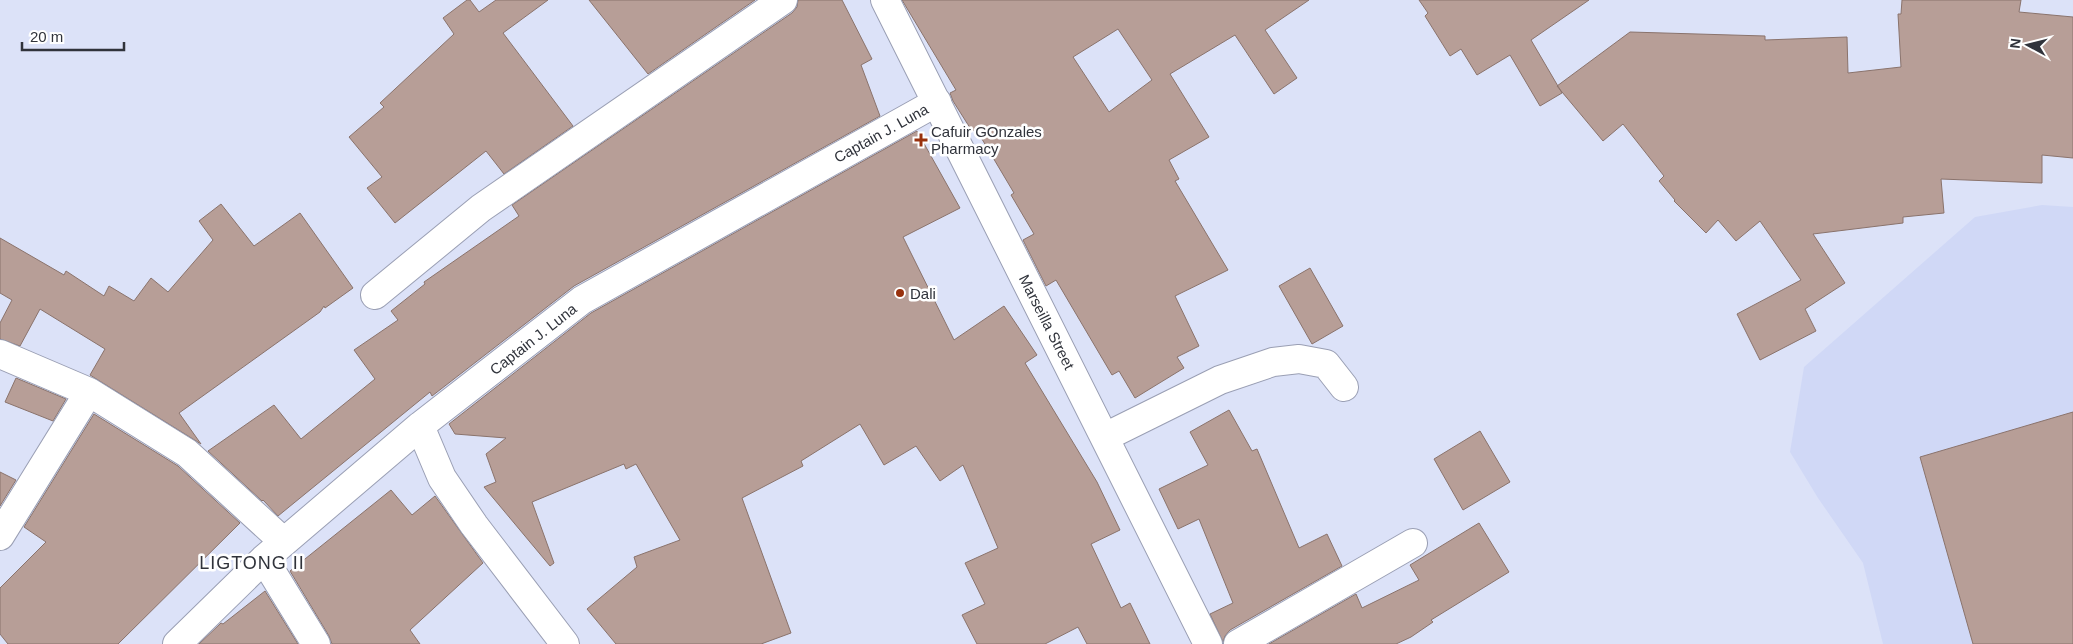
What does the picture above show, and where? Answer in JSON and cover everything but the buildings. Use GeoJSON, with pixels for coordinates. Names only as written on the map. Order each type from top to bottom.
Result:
{"type":"FeatureCollection","features":[{"type":"Feature","properties":{"kind":"street"},"geometry":{"type":"LineString","coordinates":[[375,295],[481,208],[783,0]]}},
{"type":"Feature","properties":{"kind":"street","name":"Marseilla Street"},"geometry":{"type":"LineString","coordinates":[[885,0],[1208,644]]}},
{"type":"Feature","properties":{"kind":"street","name":"Captain J. Luna"},"geometry":{"type":"LineString","coordinates":[[177,644],[274,550],[420,426],[582,300],[937,102]]}},
{"type":"Feature","properties":{"kind":"street"},"geometry":{"type":"LineString","coordinates":[[0,354],[89,392],[187,453],[274,550],[316,644]]}},
{"type":"Feature","properties":{"kind":"street"},"geometry":{"type":"LineString","coordinates":[[1105,437],[1220,380],[1274,362],[1300,359],[1326,364],[1344,387]]}},
{"type":"Feature","properties":{"kind":"street"},"geometry":{"type":"LineString","coordinates":[[0,536],[89,392]]}},
{"type":"Feature","properties":{"kind":"street"},"geometry":{"type":"LineString","coordinates":[[420,426],[442,478],[474,525],[566,644]]}},
{"type":"Feature","properties":{"kind":"street"},"geometry":{"type":"LineString","coordinates":[[1238,644],[1412,543]]}},
{"type":"Feature","properties":{"kind":"shaded area"},"geometry":{"type":"Polygon","coordinates":[[[2042,205],[2073,207],[2073,644],[1883,644],[1863,563],[1818,498],[1790,452],[1804,367],[1975,217],[2042,205]]]}},
{"type":"Feature","properties":{"kind":"place","name":"Cafuir GOnzales Pharmacy"},"geometry":{"type":"Point","coordinates":[921,140]}},
{"type":"Feature","properties":{"kind":"place","name":"Dali"},"geometry":{"type":"Point","coordinates":[900,293]}},
{"type":"Feature","properties":{"kind":"district","name":"LIGTONG II"},"geometry":{"type":"Point","coordinates":[252,563]}}]}
